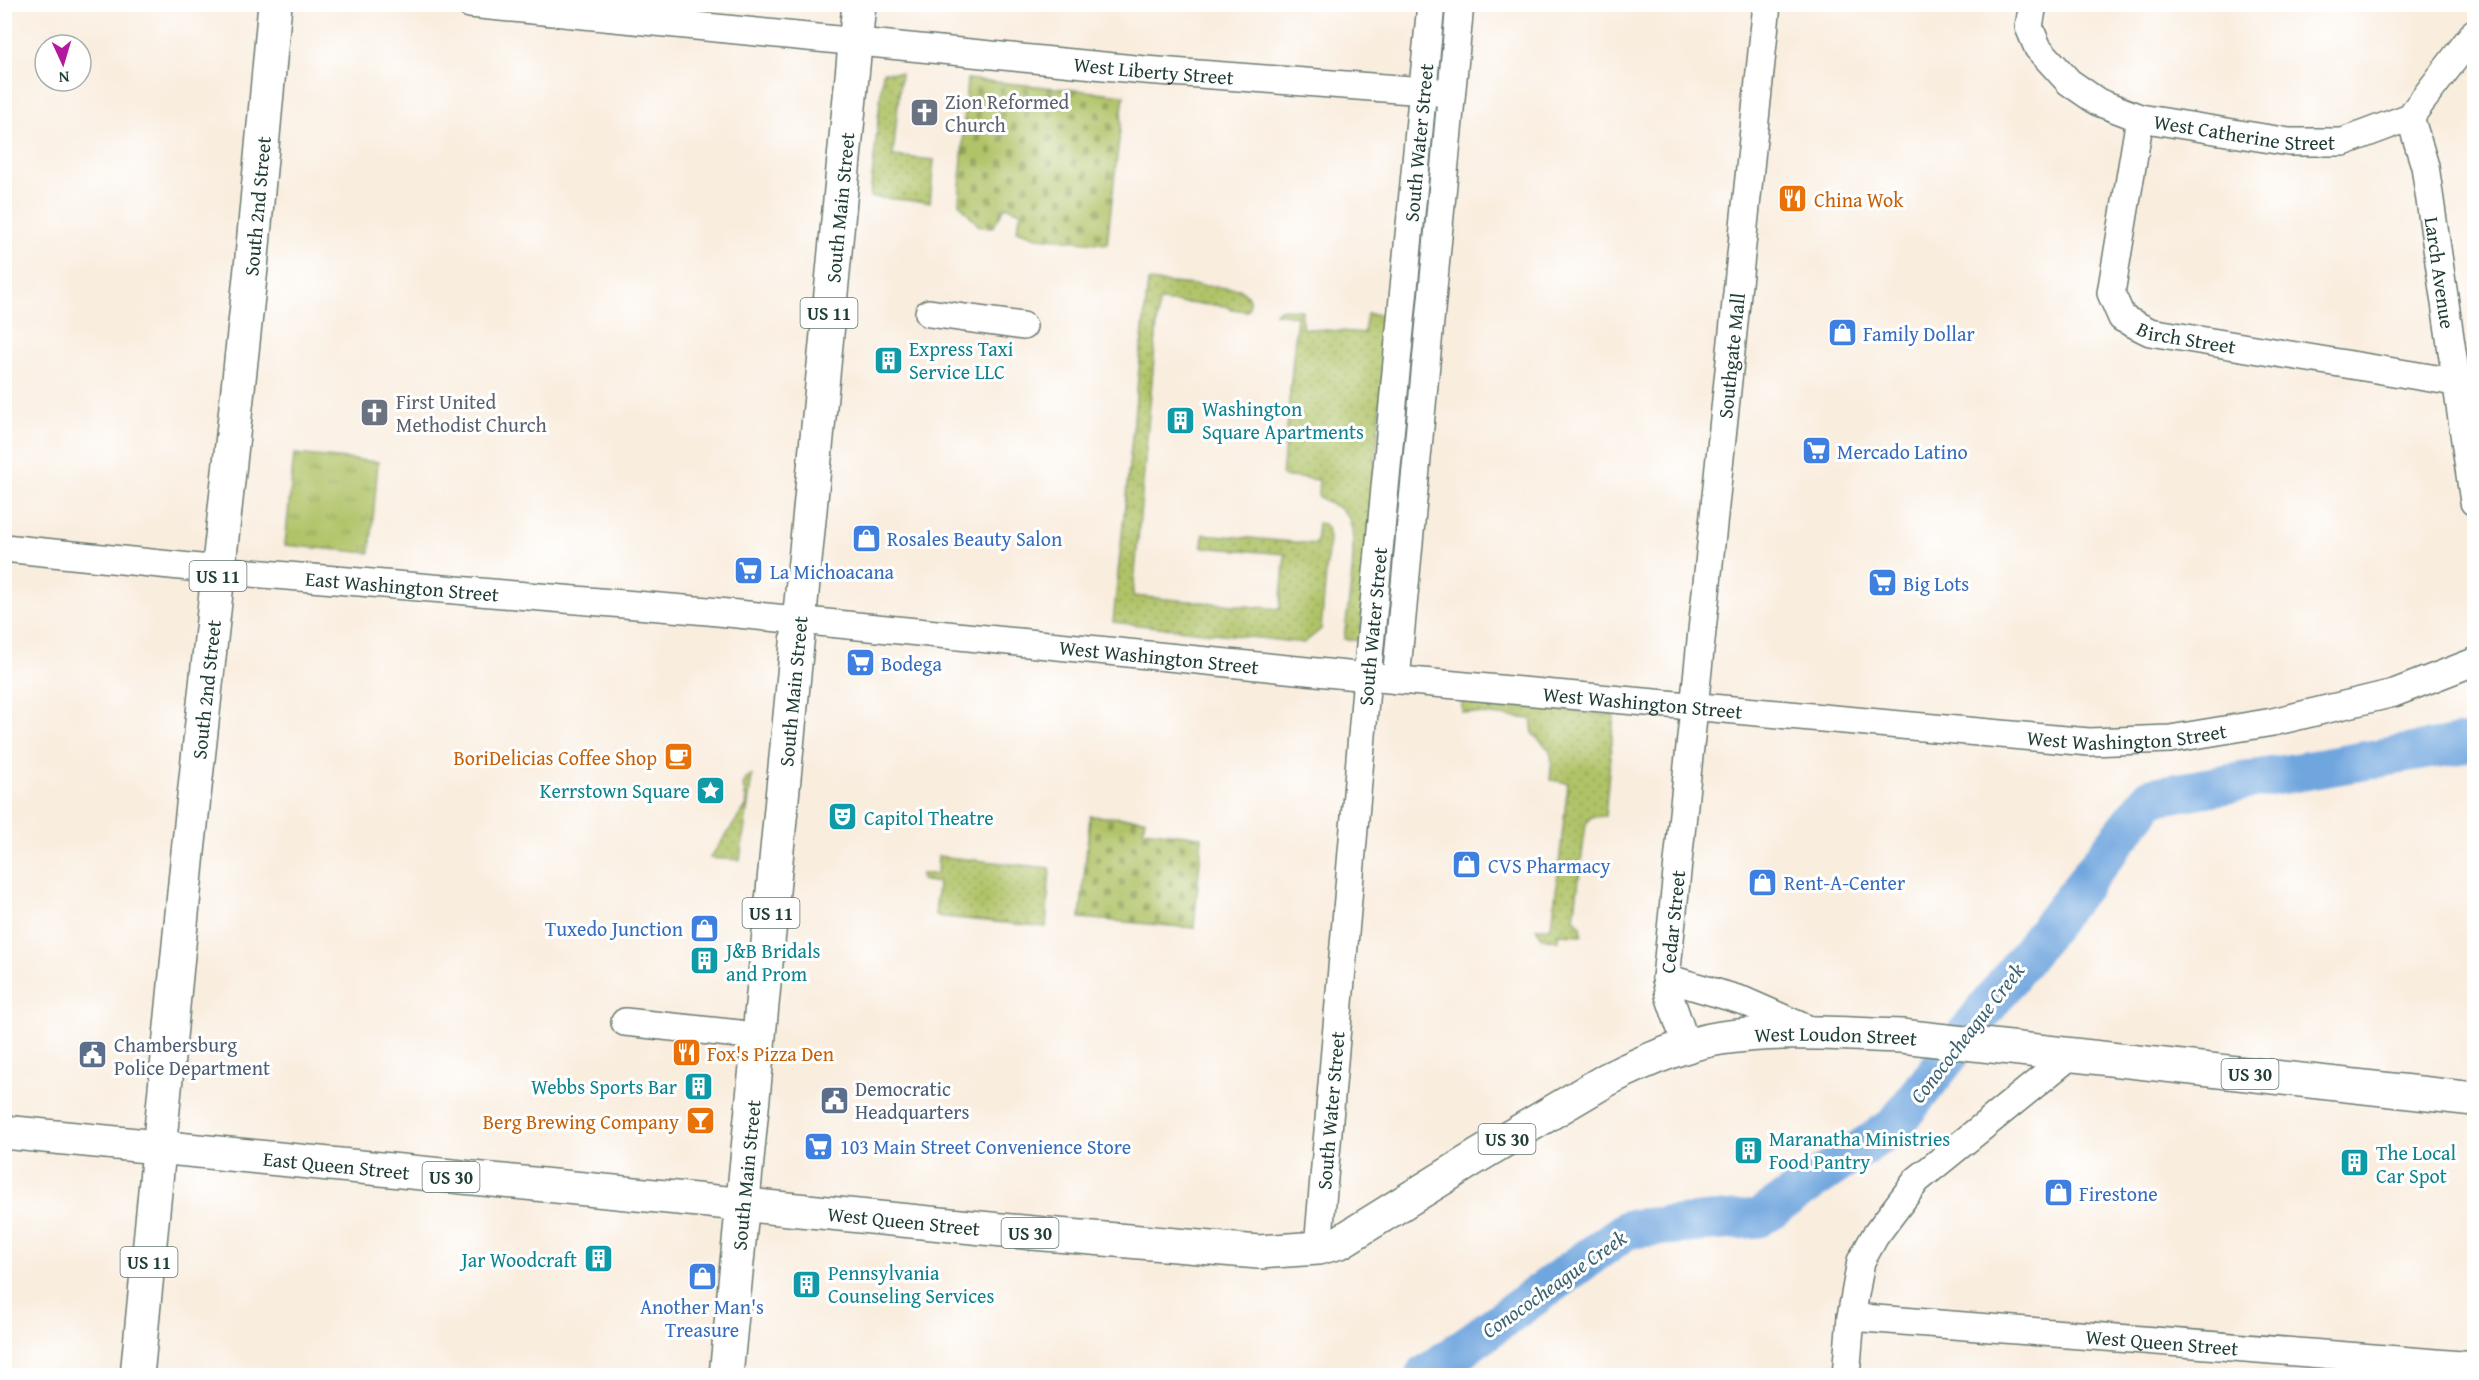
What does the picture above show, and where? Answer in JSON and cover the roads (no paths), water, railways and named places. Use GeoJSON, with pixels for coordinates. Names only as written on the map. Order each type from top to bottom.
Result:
{"type":"FeatureCollection","features":[{"type":"Feature","properties":{"kind":"main road","name":"South 2nd Street"},"geometry":{"type":"LineString","coordinates":[[137,1376],[218,569],[251,268],[275,4]]}},
{"type":"Feature","properties":{"kind":"main road","name":"South Main Street"},"geometry":{"type":"LineString","coordinates":[[726,1376],[860,4]]}},
{"type":"Feature","properties":{"kind":"main road","name":"West Loudon Street"},"geometry":{"type":"LineString","coordinates":[[1318,1248],[1340,1242],[1478,1156],[1630,1068],[1687,1047],[1718,1039],[1762,1033],[1814,1032],[1900,1036],[2475,1099]]}},
{"type":"Feature","properties":{"kind":"main road","name":"East Queen Street"},"geometry":{"type":"LineString","coordinates":[[4,1132],[742,1204]]}},
{"type":"Feature","properties":{"kind":"main road","name":"West Queen Street"},"geometry":{"type":"LineString","coordinates":[[742,1204],[1033,1233],[1259,1252],[1318,1248]]}},
{"type":"Feature","properties":{"kind":"street","name":"West Liberty Street"},"geometry":{"type":"LineString","coordinates":[[470,4],[1145,70],[1422,89],[1451,93]]}},
{"type":"Feature","properties":{"kind":"street","name":"South Water Street"},"geometry":{"type":"LineString","coordinates":[[1318,1248],[1367,677],[1431,4]]}},
{"type":"Feature","properties":{"kind":"street","name":"South Water Street"},"geometry":{"type":"LineString","coordinates":[[1396,680],[1460,4]]}},
{"type":"Feature","properties":{"kind":"street","name":"Southgate Mall"},"geometry":{"type":"LineString","coordinates":[[1694,708],[1767,4]]}},
{"type":"Feature","properties":{"kind":"street","name":"West Catherine Street"},"geometry":{"type":"LineString","coordinates":[[2033,4],[2029,27],[2038,48],[2069,82],[2098,102],[2140,118],[2289,142],[2343,142],[2410,117]]}},
{"type":"Feature","properties":{"kind":"street"},"geometry":{"type":"LineString","coordinates":[[2410,117],[2475,33]]}},
{"type":"Feature","properties":{"kind":"street","name":"Larch Avenue"},"geometry":{"type":"LineString","coordinates":[[2410,117],[2425,166],[2455,382],[2475,502]]}},
{"type":"Feature","properties":{"kind":"street","name":"Birch Street"},"geometry":{"type":"LineString","coordinates":[[2140,118],[2111,293],[2122,318],[2150,332],[2455,382]]}},
{"type":"Feature","properties":{"kind":"street"},"geometry":{"type":"LineString","coordinates":[[929,313],[1023,326]]}},
{"type":"Feature","properties":{"kind":"street","name":"East Washington Street"},"geometry":{"type":"LineString","coordinates":[[4,548],[800,621]]}},
{"type":"Feature","properties":{"kind":"street","name":"West Washington Street"},"geometry":{"type":"LineString","coordinates":[[800,621],[1396,680],[2056,740],[2141,742],[2273,722],[2394,693],[2475,662]]}},
{"type":"Feature","properties":{"kind":"street","name":"Cedar Street"},"geometry":{"type":"LineString","coordinates":[[1694,708],[1666,978],[1744,1001],[1814,1032]]}},
{"type":"Feature","properties":{"kind":"street"},"geometry":{"type":"LineString","coordinates":[[1666,978],[1669,995],[1687,1047]]}},
{"type":"Feature","properties":{"kind":"street"},"geometry":{"type":"LineString","coordinates":[[625,1022],[739,1034]]}},
{"type":"Feature","properties":{"kind":"street"},"geometry":{"type":"LineString","coordinates":[[1846,1376],[1851,1317],[1860,1261],[1875,1236],[1917,1180],[2071,1055]]}},
{"type":"Feature","properties":{"kind":"street","name":"West Queen Street"},"geometry":{"type":"LineString","coordinates":[[1851,1317],[2475,1366]]}},
{"type":"Feature","properties":{"kind":"waterway","name":"Conococheague Creek"},"geometry":{"type":"LineString","coordinates":[[1424,1376],[1628,1229],[1759,1218],[1894,1126],[2151,797],[2474,742]]}},
{"type":"Feature","properties":{"kind":"place","name":"Zion Reformed Church"},"geometry":{"type":"Point","coordinates":[924,113]}},
{"type":"Feature","properties":{"kind":"place","name":"China Wok"},"geometry":{"type":"Point","coordinates":[1793,199]}},
{"type":"Feature","properties":{"kind":"place","name":"Family Dollar"},"geometry":{"type":"Point","coordinates":[1842,333]}},
{"type":"Feature","properties":{"kind":"place","name":"Express Taxi Service LLC"},"geometry":{"type":"Point","coordinates":[888,360]}},
{"type":"Feature","properties":{"kind":"place","name":"First United Methodist Church"},"geometry":{"type":"Point","coordinates":[375,413]}},
{"type":"Feature","properties":{"kind":"place","name":"Washington Square Apartments"},"geometry":{"type":"Point","coordinates":[1181,420]}},
{"type":"Feature","properties":{"kind":"place","name":"Mercado Latino"},"geometry":{"type":"Point","coordinates":[1816,451]}},
{"type":"Feature","properties":{"kind":"place","name":"Rosales Beauty Salon"},"geometry":{"type":"Point","coordinates":[866,538]}},
{"type":"Feature","properties":{"kind":"place","name":"La Michoacana"},"geometry":{"type":"Point","coordinates":[749,571]}},
{"type":"Feature","properties":{"kind":"place","name":"Big Lots"},"geometry":{"type":"Point","coordinates":[1882,583]}},
{"type":"Feature","properties":{"kind":"place","name":"Bodega"},"geometry":{"type":"Point","coordinates":[860,663]}},
{"type":"Feature","properties":{"kind":"place","name":"BoriDelicias Coffee Shop"},"geometry":{"type":"Point","coordinates":[678,757]}},
{"type":"Feature","properties":{"kind":"place","name":"Kerrstown Square"},"geometry":{"type":"Point","coordinates":[711,790]}},
{"type":"Feature","properties":{"kind":"place","name":"Capitol Theatre"},"geometry":{"type":"Point","coordinates":[843,817]}},
{"type":"Feature","properties":{"kind":"place","name":"CVS Pharmacy"},"geometry":{"type":"Point","coordinates":[1467,865]}},
{"type":"Feature","properties":{"kind":"place","name":"Rent-A-Center"},"geometry":{"type":"Point","coordinates":[1763,882]}},
{"type":"Feature","properties":{"kind":"place","name":"Tuxedo Junction"},"geometry":{"type":"Point","coordinates":[704,928]}},
{"type":"Feature","properties":{"kind":"place","name":"J&B Bridals and Prom"},"geometry":{"type":"Point","coordinates":[705,961]}},
{"type":"Feature","properties":{"kind":"place","name":"Fox's Pizza Den"},"geometry":{"type":"Point","coordinates":[686,1053]}},
{"type":"Feature","properties":{"kind":"place","name":"Chambersburg Police Department"},"geometry":{"type":"Point","coordinates":[93,1055]}},
{"type":"Feature","properties":{"kind":"place","name":"Webbs Sports Bar"},"geometry":{"type":"Point","coordinates":[698,1086]}},
{"type":"Feature","properties":{"kind":"place","name":"Democratic Headquarters"},"geometry":{"type":"Point","coordinates":[834,1100]}},
{"type":"Feature","properties":{"kind":"place","name":"Berg Brewing Company"},"geometry":{"type":"Point","coordinates":[700,1121]}},
{"type":"Feature","properties":{"kind":"place","name":"103 Main Street Convenience Store"},"geometry":{"type":"Point","coordinates":[819,1146]}},
{"type":"Feature","properties":{"kind":"place","name":"Maranatha Ministries Food Pantry"},"geometry":{"type":"Point","coordinates":[1748,1150]}},
{"type":"Feature","properties":{"kind":"place","name":"The Local Car Spot"},"geometry":{"type":"Point","coordinates":[2355,1163]}},
{"type":"Feature","properties":{"kind":"place","name":"Firestone"},"geometry":{"type":"Point","coordinates":[2058,1193]}},
{"type":"Feature","properties":{"kind":"place","name":"Jar Woodcraft"},"geometry":{"type":"Point","coordinates":[598,1259]}},
{"type":"Feature","properties":{"kind":"place","name":"Another Man's Treasure"},"geometry":{"type":"Point","coordinates":[702,1276]}},
{"type":"Feature","properties":{"kind":"place","name":"Pennsylvania Counseling Services"},"geometry":{"type":"Point","coordinates":[807,1284]}}]}
